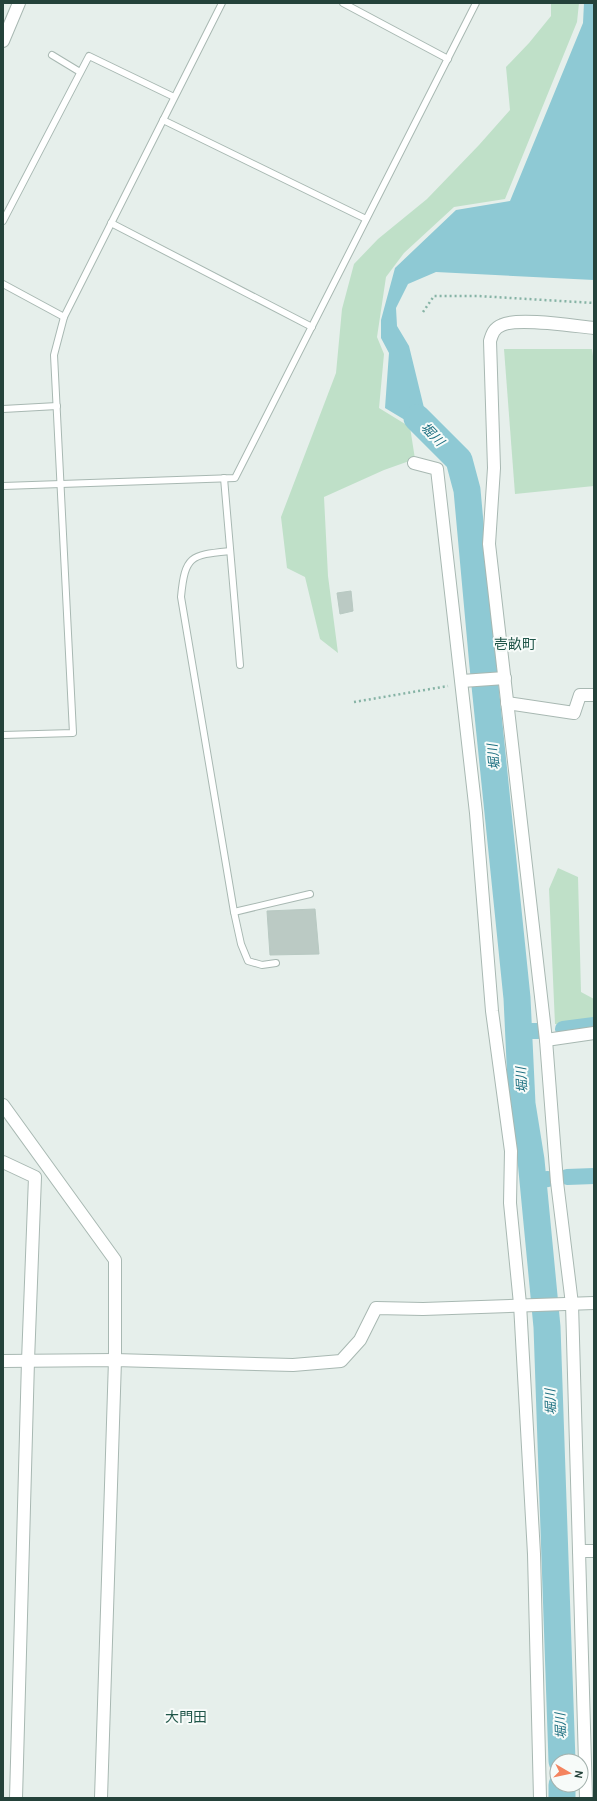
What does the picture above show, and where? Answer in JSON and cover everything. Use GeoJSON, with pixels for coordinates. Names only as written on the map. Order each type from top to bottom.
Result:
{"type":"FeatureCollection","features":[{"type":"Feature","properties":{"kind":"street"},"geometry":{"type":"LineString","coordinates":[[3,41],[20,3]]}},
{"type":"Feature","properties":{"kind":"street"},"geometry":{"type":"LineString","coordinates":[[586,1798],[572,1304],[557,1182],[546,1040],[489,544],[494,468],[490,342],[492,335],[500,325],[518,321],[594,328]]}},
{"type":"Feature","properties":{"kind":"street"},"geometry":{"type":"LineString","coordinates":[[414,463],[437,469],[476,812],[492,1011],[511,1151],[510,1203],[520,1304],[534,1554],[540,1798]]}},
{"type":"Feature","properties":{"kind":"street"},"geometry":{"type":"LineString","coordinates":[[462,681],[505,678]]}},
{"type":"Feature","properties":{"kind":"street"},"geometry":{"type":"LineString","coordinates":[[508,703],[574,713],[580,695],[594,695]]}},
{"type":"Feature","properties":{"kind":"street"},"geometry":{"type":"LineString","coordinates":[[546,1040],[594,1033]]}},
{"type":"Feature","properties":{"kind":"street"},"geometry":{"type":"LineString","coordinates":[[3,1106],[115,1260],[115,1360],[101,1798]]}},
{"type":"Feature","properties":{"kind":"street"},"geometry":{"type":"LineString","coordinates":[[3,1162],[35,1177],[28,1362],[16,1798]]}},
{"type":"Feature","properties":{"kind":"street"},"geometry":{"type":"LineString","coordinates":[[3,1361],[28,1362],[115,1360],[293,1365],[341,1361],[360,1340],[376,1308],[423,1309],[520,1304],[594,1303]]}},
{"type":"Feature","properties":{"kind":"street"},"geometry":{"type":"LineString","coordinates":[[579,1551],[594,1551]]}},
{"type":"Feature","properties":{"kind":"lane"},"geometry":{"type":"LineString","coordinates":[[3,734],[73,733],[54,355],[64,317],[222,3]]}},
{"type":"Feature","properties":{"kind":"lane"},"geometry":{"type":"LineString","coordinates":[[342,3],[448,58]]}},
{"type":"Feature","properties":{"kind":"lane"},"geometry":{"type":"LineString","coordinates":[[3,486],[235,478],[476,3]]}},
{"type":"Feature","properties":{"kind":"lane"},"geometry":{"type":"LineString","coordinates":[[52,55],[80,72]]}},
{"type":"Feature","properties":{"kind":"lane"},"geometry":{"type":"LineString","coordinates":[[3,221],[89,56],[174,97]]}},
{"type":"Feature","properties":{"kind":"lane"},"geometry":{"type":"LineString","coordinates":[[163,120],[366,220]]}},
{"type":"Feature","properties":{"kind":"lane"},"geometry":{"type":"LineString","coordinates":[[111,223],[312,327]]}},
{"type":"Feature","properties":{"kind":"lane"},"geometry":{"type":"LineString","coordinates":[[3,284],[64,317]]}},
{"type":"Feature","properties":{"kind":"lane"},"geometry":{"type":"LineString","coordinates":[[3,409],[57,406]]}},
{"type":"Feature","properties":{"kind":"lane"},"geometry":{"type":"LineString","coordinates":[[224,478],[240,665]]}},
{"type":"Feature","properties":{"kind":"lane"},"geometry":{"type":"LineString","coordinates":[[230,551],[202,554],[190,561],[183,575],[181,596],[234,912],[241,944],[248,961],[262,965],[276,963]]}},
{"type":"Feature","properties":{"kind":"lane"},"geometry":{"type":"LineString","coordinates":[[234,912],[310,894]]}},
{"type":"Feature","properties":{"kind":"path"},"geometry":{"type":"LineString","coordinates":[[423,312],[434,296],[478,296],[594,303]]}},
{"type":"Feature","properties":{"kind":"path"},"geometry":{"type":"LineString","coordinates":[[354,702],[456,685],[462,681]]}},
{"type":"Feature","properties":{"kind":"green space"},"geometry":{"type":"Polygon","coordinates":[[[551,3],[579,3],[577,22],[505,199],[454,207],[404,253],[386,277],[377,337],[384,354],[379,408],[410,427],[415,459],[384,470],[324,497],[328,576],[338,653],[320,639],[305,577],[287,568],[281,517],[336,373],[342,309],[354,264],[378,239],[427,199],[510,110],[506,67],[529,43],[551,16],[551,3]]]}},
{"type":"Feature","properties":{"kind":"green space"},"geometry":{"type":"Polygon","coordinates":[[[504,349],[592,349],[594,364],[594,486],[515,494],[504,349]]]}},
{"type":"Feature","properties":{"kind":"green space"},"geometry":{"type":"Polygon","coordinates":[[[558,868],[578,877],[581,992],[594,999],[594,1025],[580,1026],[555,1024],[549,889],[558,868]]]}},
{"type":"Feature","properties":{"kind":"water"},"geometry":{"type":"Polygon","coordinates":[[[584,3],[594,3],[594,280],[436,272],[408,284],[396,308],[397,326],[409,346],[426,416],[405,420],[385,408],[389,353],[381,338],[381,320],[395,268],[456,210],[510,201],[583,23],[584,3]]]}},
{"type":"Feature","properties":{"kind":"building"},"geometry":{"type":"Polygon","coordinates":[[[351,591],[353,611],[340,614],[337,593],[351,591]]]}},
{"type":"Feature","properties":{"kind":"building"},"geometry":{"type":"Polygon","coordinates":[[[315,909],[319,954],[270,955],[267,911],[315,909]]]}},
{"type":"Feature","properties":{"kind":"waterway","name":"堀川"},"geometry":{"type":"LineString","coordinates":[[417,418],[459,460],[467,490],[483,666],[517,998],[522,1104],[531,1160],[547,1327],[562,1753]]}},
{"type":"Feature","properties":{"kind":"waterway"},"geometry":{"type":"LineString","coordinates":[[563,1029],[594,1025]]}},
{"type":"Feature","properties":{"kind":"waterway"},"geometry":{"type":"LineString","coordinates":[[519,1031],[538,1031]]}},
{"type":"Feature","properties":{"kind":"waterway"},"geometry":{"type":"LineString","coordinates":[[567,1177],[594,1176]]}},
{"type":"Feature","properties":{"kind":"waterway"},"geometry":{"type":"LineString","coordinates":[[532,1181],[548,1179]]}},
{"type":"Feature","properties":{"kind":"waterway","name":"堀川"},"geometry":{"type":"LineString","coordinates":[[562,1793],[562,1798]]}},
{"type":"Feature","properties":{"kind":"district","name":"壱畝町"},"geometry":{"type":"Point","coordinates":[515,644]}},
{"type":"Feature","properties":{"kind":"district","name":"大門田"},"geometry":{"type":"Point","coordinates":[186,1717]}}]}
